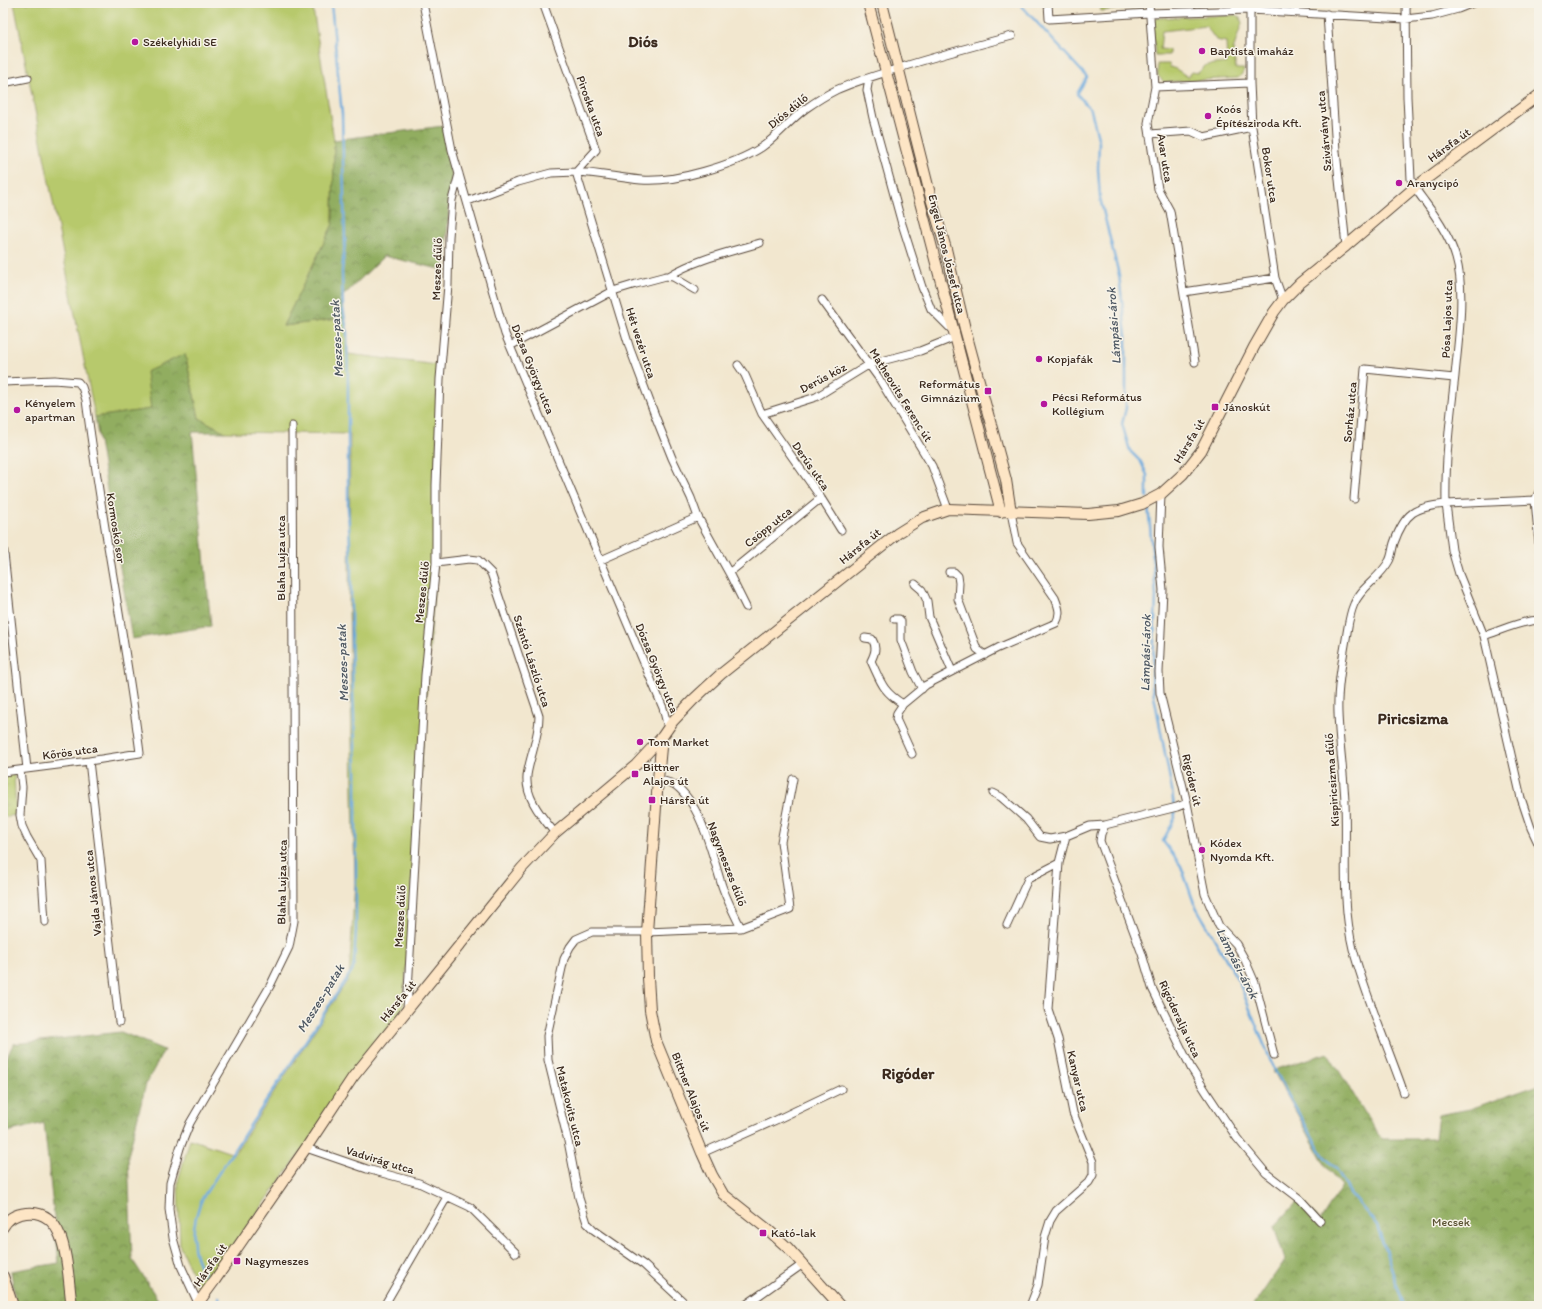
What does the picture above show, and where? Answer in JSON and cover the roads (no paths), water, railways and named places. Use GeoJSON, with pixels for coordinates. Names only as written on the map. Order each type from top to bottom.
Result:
{"type":"FeatureCollection","features":[{"type":"Feature","properties":{"kind":"street","name":"Dózsa György utca"},"geometry":{"type":"LineString","coordinates":[[423,3],[452,150],[468,200],[505,334],[663,708],[668,728]]}},
{"type":"Feature","properties":{"kind":"street","name":"Piroska utca"},"geometry":{"type":"LineString","coordinates":[[543,3],[596,150],[576,172]]}},
{"type":"Feature","properties":{"kind":"street","name":"Engel János József utca"},"geometry":{"type":"LineString","coordinates":[[868,3],[954,334],[1006,512]]}},
{"type":"Feature","properties":{"kind":"street","name":"Engel János József utca"},"geometry":{"type":"LineString","coordinates":[[882,3],[897,68],[946,249],[992,433],[1006,480],[1006,512]]}},
{"type":"Feature","properties":{"kind":"street"},"geometry":{"type":"LineString","coordinates":[[1048,3],[1049,19],[1250,7],[1405,19],[1432,16],[1473,3]]}},
{"type":"Feature","properties":{"kind":"street","name":"Avar utca"},"geometry":{"type":"LineString","coordinates":[[1149,3],[1155,87],[1148,123],[1158,189],[1170,211],[1195,362]]}},
{"type":"Feature","properties":{"kind":"street","name":"Pósa Lajos utca"},"geometry":{"type":"LineString","coordinates":[[1406,3],[1407,97],[1411,179],[1414,188],[1447,235],[1456,257],[1460,276],[1460,308],[1446,475],[1446,504]]}},
{"type":"Feature","properties":{"kind":"street","name":"Bokor utca"},"geometry":{"type":"LineString","coordinates":[[1250,7],[1250,83],[1252,127],[1275,278],[1283,300]]}},
{"type":"Feature","properties":{"kind":"street","name":"Szivárvány utca"},"geometry":{"type":"LineString","coordinates":[[1326,14],[1336,151],[1346,246]]}},
{"type":"Feature","properties":{"kind":"street","name":"Diós dűlő"},"geometry":{"type":"LineString","coordinates":[[576,172],[595,173],[642,180],[686,175],[727,164],[743,158],[763,146],[805,109],[837,90],[897,68],[1012,36]]}},
{"type":"Feature","properties":{"kind":"street"},"geometry":{"type":"LineString","coordinates":[[3,83],[28,78]]}},
{"type":"Feature","properties":{"kind":"street"},"geometry":{"type":"LineString","coordinates":[[869,78],[867,90],[873,118],[902,224],[922,287],[931,309],[954,334]]}},
{"type":"Feature","properties":{"kind":"street"},"geometry":{"type":"LineString","coordinates":[[1155,87],[1250,83]]}},
{"type":"Feature","properties":{"kind":"street","name":"Hársfa út"},"geometry":{"type":"LineString","coordinates":[[198,1305],[353,1077],[522,868],[555,833],[636,765],[693,700],[720,674],[898,533],[922,518],[948,509],[1088,514],[1119,510],[1142,504],[1157,496],[1183,474],[1200,451],[1254,347],[1274,312],[1283,300],[1300,283],[1414,188],[1539,95]]}},
{"type":"Feature","properties":{"kind":"street"},"geometry":{"type":"LineString","coordinates":[[1150,134],[1191,131],[1204,137],[1252,127]]}},
{"type":"Feature","properties":{"kind":"street"},"geometry":{"type":"LineString","coordinates":[[468,200],[518,182],[551,173],[576,172]]}},
{"type":"Feature","properties":{"kind":"street","name":"Hét vezér utca"},"geometry":{"type":"LineString","coordinates":[[576,172],[630,349],[656,418],[698,517],[730,573],[746,607]]}},
{"type":"Feature","properties":{"kind":"street","name":"Meszes dűlő"},"geometry":{"type":"LineString","coordinates":[[406,1012],[424,675],[436,563],[436,485],[440,379],[448,285],[449,237],[452,200],[459,174]]}},
{"type":"Feature","properties":{"kind":"street"},"geometry":{"type":"LineString","coordinates":[[510,346],[613,291],[669,276],[680,269],[703,260],[760,243]]}},
{"type":"Feature","properties":{"kind":"street"},"geometry":{"type":"LineString","coordinates":[[669,276],[695,290]]}},
{"type":"Feature","properties":{"kind":"street"},"geometry":{"type":"LineString","coordinates":[[1184,292],[1275,278]]}},
{"type":"Feature","properties":{"kind":"street","name":"Matheovits Ferenc út"},"geometry":{"type":"LineString","coordinates":[[822,300],[870,364],[932,466],[948,509]]}},
{"type":"Feature","properties":{"kind":"street","name":"Derűs köz"},"geometry":{"type":"LineString","coordinates":[[762,414],[816,397],[870,364],[920,351],[954,334]]}},
{"type":"Feature","properties":{"kind":"street","name":"Derűs utca"},"geometry":{"type":"LineString","coordinates":[[738,365],[745,375],[762,414],[821,498],[841,530]]}},
{"type":"Feature","properties":{"kind":"street","name":"Sorház utca"},"geometry":{"type":"LineString","coordinates":[[1354,499],[1365,369],[1454,378]]}},
{"type":"Feature","properties":{"kind":"street","name":"Kormoskő sor"},"geometry":{"type":"LineString","coordinates":[[3,382],[54,380],[78,382],[82,387],[86,400],[132,690],[140,753]]}},
{"type":"Feature","properties":{"kind":"street","name":"Blaha Lujza utca"},"geometry":{"type":"LineString","coordinates":[[198,1305],[181,1266],[173,1238],[169,1209],[170,1183],[180,1148],[190,1123],[270,986],[288,947],[294,921],[292,426]]}},
{"type":"Feature","properties":{"kind":"street"},"geometry":{"type":"LineString","coordinates":[[1539,492],[1535,500],[1539,544]]}},
{"type":"Feature","properties":{"kind":"street","name":"Rigóder út"},"geometry":{"type":"LineString","coordinates":[[1157,496],[1159,547],[1163,590],[1159,672],[1160,693],[1187,803],[1205,894],[1219,926],[1236,944],[1255,983],[1274,1054]]}},
{"type":"Feature","properties":{"kind":"street","name":"Csöpp utca"},"geometry":{"type":"LineString","coordinates":[[730,573],[821,498]]}},
{"type":"Feature","properties":{"kind":"street","name":"Kispiricsizma dűlő"},"geometry":{"type":"LineString","coordinates":[[1404,1093],[1367,995],[1353,948],[1346,913],[1345,802],[1338,698],[1344,650],[1354,604],[1364,588],[1389,561],[1401,526],[1406,517],[1434,505],[1535,500]]}},
{"type":"Feature","properties":{"kind":"street"},"geometry":{"type":"LineString","coordinates":[[1446,504],[1454,556],[1459,574],[1484,636],[1521,798],[1531,828],[1539,845]]}},
{"type":"Feature","properties":{"kind":"street"},"geometry":{"type":"LineString","coordinates":[[912,754],[896,719],[897,713],[902,704],[922,689],[952,672],[1056,622],[1059,616],[1059,607],[1055,598],[1017,543],[1006,512]]}},
{"type":"Feature","properties":{"kind":"street"},"geometry":{"type":"LineString","coordinates":[[601,560],[698,517]]}},
{"type":"Feature","properties":{"kind":"street"},"geometry":{"type":"LineString","coordinates":[[3,544],[23,769],[20,815],[22,826],[27,837],[41,861],[45,922]]}},
{"type":"Feature","properties":{"kind":"street","name":"Szántó László utca"},"geometry":{"type":"LineString","coordinates":[[436,563],[478,560],[491,573],[539,716],[539,729],[527,771],[526,781],[530,796],[541,816],[555,833]]}},
{"type":"Feature","properties":{"kind":"street"},"geometry":{"type":"LineString","coordinates":[[950,572],[954,572],[958,576],[958,599],[977,649],[985,655]]}},
{"type":"Feature","properties":{"kind":"street"},"geometry":{"type":"LineString","coordinates":[[915,584],[922,590],[927,601],[929,617],[952,672]]}},
{"type":"Feature","properties":{"kind":"street"},"geometry":{"type":"LineString","coordinates":[[894,619],[899,619],[901,621],[901,640],[913,672],[922,689]]}},
{"type":"Feature","properties":{"kind":"street"},"geometry":{"type":"LineString","coordinates":[[1484,636],[1532,620],[1539,620]]}},
{"type":"Feature","properties":{"kind":"street"},"geometry":{"type":"LineString","coordinates":[[865,638],[872,640],[874,644],[875,650],[871,661],[884,687],[888,694],[902,704]]}},
{"type":"Feature","properties":{"kind":"street","name":"Bittner Alajos út"},"geometry":{"type":"LineString","coordinates":[[662,737],[648,932],[650,1010],[656,1041],[702,1153],[712,1175],[724,1194],[766,1228],[803,1264],[840,1306]]}},
{"type":"Feature","properties":{"kind":"street","name":"Kőrös utca"},"geometry":{"type":"LineString","coordinates":[[3,772],[140,753]]}},
{"type":"Feature","properties":{"kind":"street","name":"Vajda János utca"},"geometry":{"type":"LineString","coordinates":[[89,761],[119,1022]]}},
{"type":"Feature","properties":{"kind":"street","name":"Nagymeszes dűlő"},"geometry":{"type":"LineString","coordinates":[[658,779],[674,785],[683,792],[692,804],[703,827],[723,888],[741,928]]}},
{"type":"Feature","properties":{"kind":"street"},"geometry":{"type":"LineString","coordinates":[[648,932],[741,928],[790,909],[781,842],[793,779]]}},
{"type":"Feature","properties":{"kind":"street"},"geometry":{"type":"LineString","coordinates":[[993,793],[1002,798],[1026,819],[1040,837],[1050,839],[1066,836],[1090,826],[1105,825],[1174,808],[1187,803]]}},
{"type":"Feature","properties":{"kind":"street","name":"Rigóderalja utca"},"geometry":{"type":"LineString","coordinates":[[1105,825],[1100,841],[1142,954],[1152,988],[1191,1068],[1237,1138],[1266,1173],[1300,1199],[1320,1221]]}},
{"type":"Feature","properties":{"kind":"street","name":"Kanyar utca"},"geometry":{"type":"LineString","coordinates":[[1030,1306],[1038,1285],[1045,1237],[1050,1221],[1056,1211],[1089,1182],[1093,1176],[1093,1162],[1073,1113],[1058,1039],[1048,1009],[1049,979],[1059,880],[1059,863],[1066,836]]}},
{"type":"Feature","properties":{"kind":"street"},"geometry":{"type":"LineString","coordinates":[[1007,925],[1028,878],[1059,863]]}},
{"type":"Feature","properties":{"kind":"street","name":"Matakovits utca"},"geometry":{"type":"LineString","coordinates":[[648,932],[592,932],[576,939],[564,958],[546,1036],[548,1060],[568,1141],[578,1198],[587,1223],[594,1230],[644,1265],[688,1306]]}},
{"type":"Feature","properties":{"kind":"street"},"geometry":{"type":"LineString","coordinates":[[702,1153],[841,1089]]}},
{"type":"Feature","properties":{"kind":"street","name":"Vadvirág utca"},"geometry":{"type":"LineString","coordinates":[[306,1148],[419,1183],[470,1207],[516,1253]]}},
{"type":"Feature","properties":{"kind":"street"},"geometry":{"type":"LineString","coordinates":[[384,1306],[447,1197]]}},
{"type":"Feature","properties":{"kind":"street"},"geometry":{"type":"LineString","coordinates":[[3,1227],[11,1217],[31,1212],[40,1214],[49,1219],[56,1227],[64,1248],[73,1306]]}},
{"type":"Feature","properties":{"kind":"street"},"geometry":{"type":"LineString","coordinates":[[744,1306],[803,1264]]}},
{"type":"Feature","properties":{"kind":"street"},"geometry":{"type":"LineString","coordinates":[[3,1276],[13,1306]]}},
{"type":"Feature","properties":{"kind":"waterway","name":"Meszes-patak"},"geometry":{"type":"LineString","coordinates":[[205,1275],[196,1256],[194,1247],[194,1226],[203,1197],[353,969],[354,963],[356,930],[356,772],[351,637],[351,562],[348,508],[347,331],[343,308],[342,271],[345,242],[342,114],[331,3]]}},
{"type":"Feature","properties":{"kind":"waterway","name":"Lámpási-árok"},"geometry":{"type":"LineString","coordinates":[[1019,3],[1087,77],[1077,94],[1091,110],[1099,142],[1098,169],[1100,198],[1119,275],[1126,336],[1126,408],[1122,424],[1130,451],[1141,462],[1147,475],[1147,497]]}},
{"type":"Feature","properties":{"kind":"waterway","name":"Lámpási-árok"},"geometry":{"type":"LineString","coordinates":[[1148,504],[1156,596],[1152,685],[1172,790],[1175,818],[1163,841],[1181,866],[1194,903],[1239,982],[1271,1062],[1288,1095],[1323,1155],[1337,1170],[1350,1193],[1377,1225],[1404,1306]]}},
{"type":"Feature","properties":{"kind":"waterway","name":"Meszes-patak"},"geometry":{"type":"LineString","coordinates":[[219,1297],[220,1306]]}},
{"type":"Feature","properties":{"kind":"place","name":"Székelyhidi SE"},"geometry":{"type":"Point","coordinates":[135,42]}},
{"type":"Feature","properties":{"kind":"place","name":"Baptista imaház"},"geometry":{"type":"Point","coordinates":[1202,51]}},
{"type":"Feature","properties":{"kind":"place","name":"Koós Építésziroda Kft."},"geometry":{"type":"Point","coordinates":[1208,116]}},
{"type":"Feature","properties":{"kind":"place","name":"Aranycipó"},"geometry":{"type":"Point","coordinates":[1399,183]}},
{"type":"Feature","properties":{"kind":"place","name":"Kopjafák"},"geometry":{"type":"Point","coordinates":[1039,359]}},
{"type":"Feature","properties":{"kind":"place","name":"Református Gimnázium"},"geometry":{"type":"Point","coordinates":[988,391]}},
{"type":"Feature","properties":{"kind":"place","name":"Pécsi Református Kollégium"},"geometry":{"type":"Point","coordinates":[1044,404]}},
{"type":"Feature","properties":{"kind":"place","name":"Jánoskút"},"geometry":{"type":"Point","coordinates":[1215,407]}},
{"type":"Feature","properties":{"kind":"place","name":"Kényelem apartman"},"geometry":{"type":"Point","coordinates":[17,410]}},
{"type":"Feature","properties":{"kind":"place","name":"Tom Market"},"geometry":{"type":"Point","coordinates":[640,742]}},
{"type":"Feature","properties":{"kind":"place","name":"Bittner Alajos út"},"geometry":{"type":"Point","coordinates":[635,774]}},
{"type":"Feature","properties":{"kind":"place","name":"Hársfa út"},"geometry":{"type":"Point","coordinates":[652,800]}},
{"type":"Feature","properties":{"kind":"place","name":"Kódex Nyomda Kft."},"geometry":{"type":"Point","coordinates":[1202,850]}},
{"type":"Feature","properties":{"kind":"place","name":"Kató-lak"},"geometry":{"type":"Point","coordinates":[763,1233]}},
{"type":"Feature","properties":{"kind":"place","name":"Nagymeszes"},"geometry":{"type":"Point","coordinates":[237,1261]}},
{"type":"Feature","properties":{"kind":"district","name":"Diós"},"geometry":{"type":"Point","coordinates":[643,41]}},
{"type":"Feature","properties":{"kind":"district","name":"Piricsizma"},"geometry":{"type":"Point","coordinates":[1413,718]}},
{"type":"Feature","properties":{"kind":"district","name":"Rigóder"},"geometry":{"type":"Point","coordinates":[908,1073]}},
{"type":"Feature","properties":{"kind":"park label","name":"Mecsek"},"geometry":{"type":"Point","coordinates":[1451,1222]}}]}
